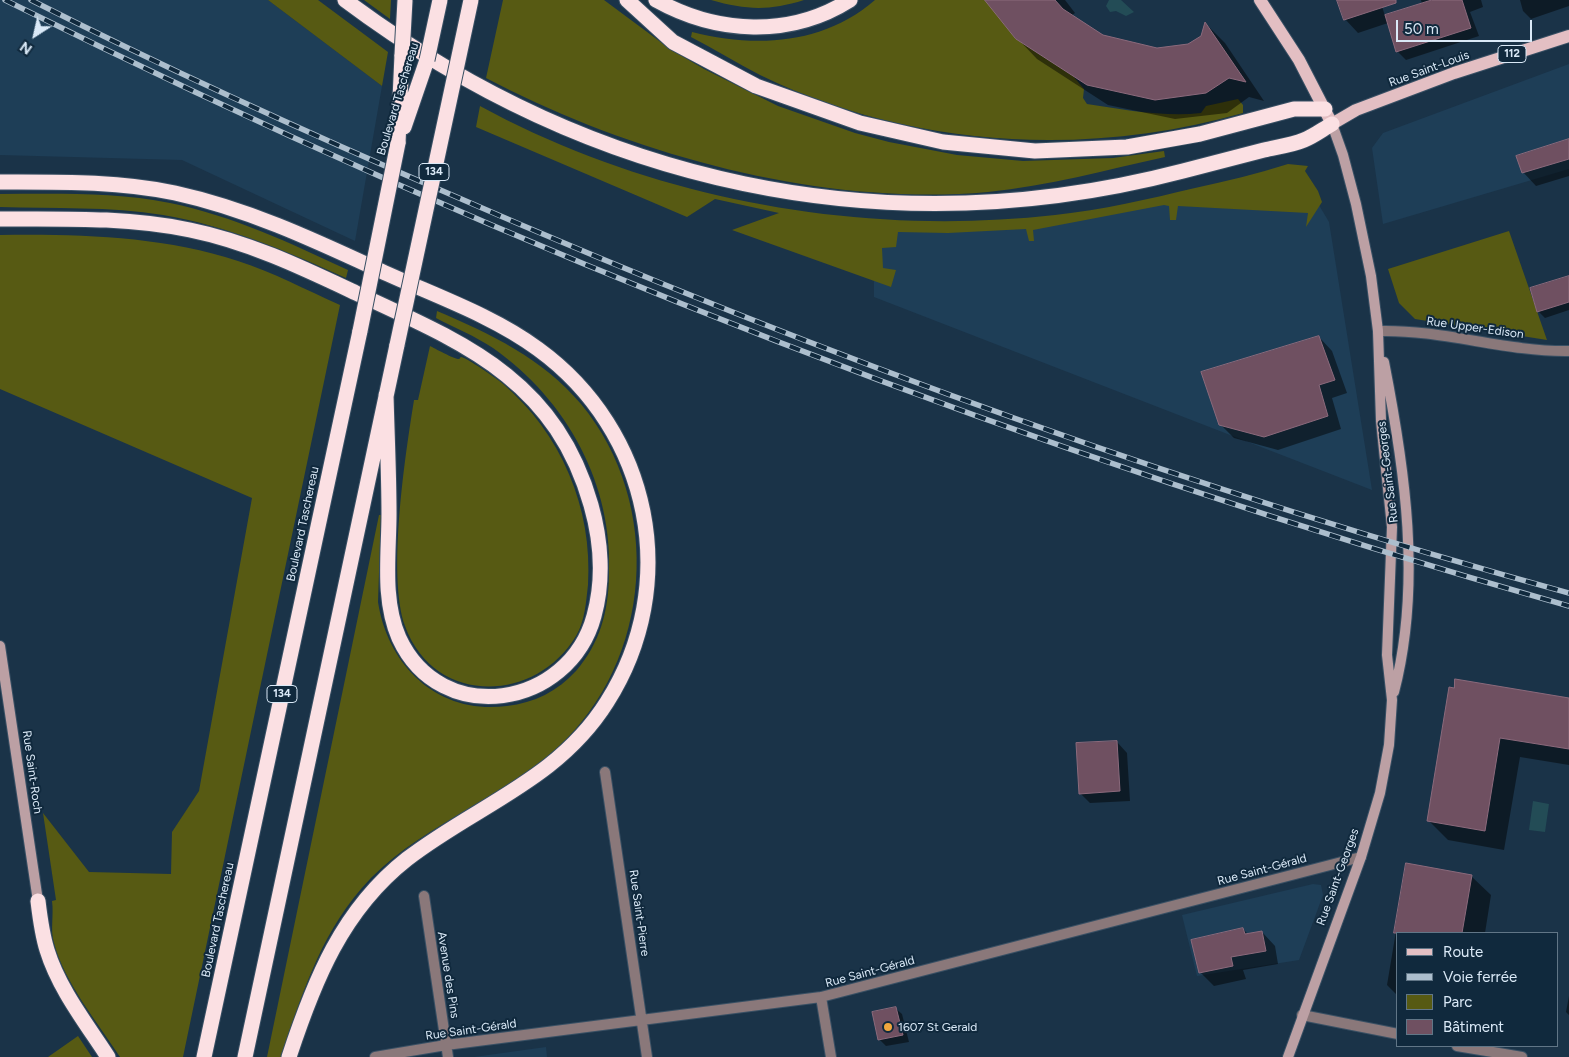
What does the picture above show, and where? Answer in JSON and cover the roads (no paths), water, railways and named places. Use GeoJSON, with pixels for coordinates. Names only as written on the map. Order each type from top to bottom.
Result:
{"type":"FeatureCollection","features":[{"type":"Feature","properties":{"kind":"highway"},"geometry":{"type":"LineString","coordinates":[[345,0],[431,60],[511,104],[553,123],[632,153],[687,170],[736,183],[820,197],[905,204],[974,204],[1086,191],[1166,176],[1302,140],[1332,124]]}},
{"type":"Feature","properties":{"kind":"highway"},"geometry":{"type":"LineString","coordinates":[[398,142],[405,0]]}},
{"type":"Feature","properties":{"kind":"highway","name":"Boulevard Taschereau"},"geometry":{"type":"LineString","coordinates":[[204,1057],[360,331],[398,142],[427,60],[440,0]]}},
{"type":"Feature","properties":{"kind":"highway","name":"134"},"geometry":{"type":"LineString","coordinates":[[245,1057],[471,0]]}},
{"type":"Feature","properties":{"kind":"highway"},"geometry":{"type":"LineString","coordinates":[[627,0],[673,42],[756,86],[860,123],[943,142],[1035,151],[1119,148],[1200,134],[1294,109],[1325,109]]}},
{"type":"Feature","properties":{"kind":"highway"},"geometry":{"type":"LineString","coordinates":[[656,0],[684,14],[709,22],[752,28],[778,26],[807,20],[850,0]]}},
{"type":"Feature","properties":{"kind":"highway"},"geometry":{"type":"LineString","coordinates":[[0,182],[127,186],[208,201],[308,237],[471,312],[536,348],[580,386],[618,440],[634,480],[647,533],[647,591],[633,649],[608,700],[587,730],[555,762],[516,790],[415,853],[370,894],[346,925],[324,962],[289,1057]]}},
{"type":"Feature","properties":{"kind":"highway"},"geometry":{"type":"LineString","coordinates":[[0,219],[103,219],[191,230],[233,241],[307,270],[435,330],[477,353],[513,379],[548,417],[573,456],[593,511],[599,554],[597,602],[586,637],[564,668],[535,688],[508,696],[487,697],[454,690],[437,682],[423,670],[410,655],[399,637],[392,613],[389,585],[386,395]]}},
{"type":"Feature","properties":{"kind":"highway"},"geometry":{"type":"LineString","coordinates":[[38,901],[44,938],[52,963],[63,986],[108,1057]]}},
{"type":"Feature","properties":{"kind":"main road","name":"Rue Saint-Georges"},"geometry":{"type":"LineString","coordinates":[[1260,0],[1299,60],[1332,124]]}},
{"type":"Feature","properties":{"kind":"main road","name":"Rue Saint-Louis"},"geometry":{"type":"LineString","coordinates":[[1332,124],[1356,110],[1462,70],[1569,36]]}},
{"type":"Feature","properties":{"kind":"main road","name":"Rue Saint-Louis"},"geometry":{"type":"LineString","coordinates":[[1325,109],[1356,110]]}},
{"type":"Feature","properties":{"kind":"street","name":"Rue Saint-Georges"},"geometry":{"type":"LineString","coordinates":[[1288,1057],[1361,857],[1380,793],[1389,745],[1392,700],[1402,658],[1408,532],[1396,420],[1378,331],[1371,276],[1345,160],[1332,124]]}},
{"type":"Feature","properties":{"kind":"street","name":"Rue Saint-Georges"},"geometry":{"type":"LineString","coordinates":[[1378,331],[1381,421],[1392,527],[1387,655],[1392,700]]}},
{"type":"Feature","properties":{"kind":"street","name":"Rue Upper-Edison"},"geometry":{"type":"LineString","coordinates":[[1378,331],[1403,331],[1525,348],[1569,351]]}},
{"type":"Feature","properties":{"kind":"street","name":"Rue Saint-Roch"},"geometry":{"type":"LineString","coordinates":[[0,646],[38,901]]}},
{"type":"Feature","properties":{"kind":"street","name":"Rue Saint-Pierre"},"geometry":{"type":"LineString","coordinates":[[605,772],[647,1057]]}},
{"type":"Feature","properties":{"kind":"street","name":"Rue Saint-Gérald"},"geometry":{"type":"LineString","coordinates":[[375,1057],[446,1045],[821,997],[1361,857]]}},
{"type":"Feature","properties":{"kind":"street","name":"Avenue des Pins"},"geometry":{"type":"LineString","coordinates":[[424,896],[448,1057]]}},
{"type":"Feature","properties":{"kind":"street"},"geometry":{"type":"LineString","coordinates":[[821,997],[831,1057]]}},
{"type":"Feature","properties":{"kind":"street"},"geometry":{"type":"LineString","coordinates":[[1302,1015],[1396,1034]]}},
{"type":"Feature","properties":{"kind":"street"},"geometry":{"type":"LineString","coordinates":[[1463,1047],[1522,1057]]}},
{"type":"Feature","properties":{"kind":"railway"},"geometry":{"type":"LineString","coordinates":[[5,0],[194,92],[385,179],[578,262],[773,340],[970,413],[1168,482],[1368,547],[1569,606]]}},
{"type":"Feature","properties":{"kind":"railway"},"geometry":{"type":"LineString","coordinates":[[31,0],[187,76],[399,172],[588,253],[864,363],[1144,463],[1426,553],[1569,593]]}},
{"type":"Feature","properties":{"kind":"place","name":"1607 St Gerald"},"geometry":{"type":"Point","coordinates":[888,1027]}}]}
